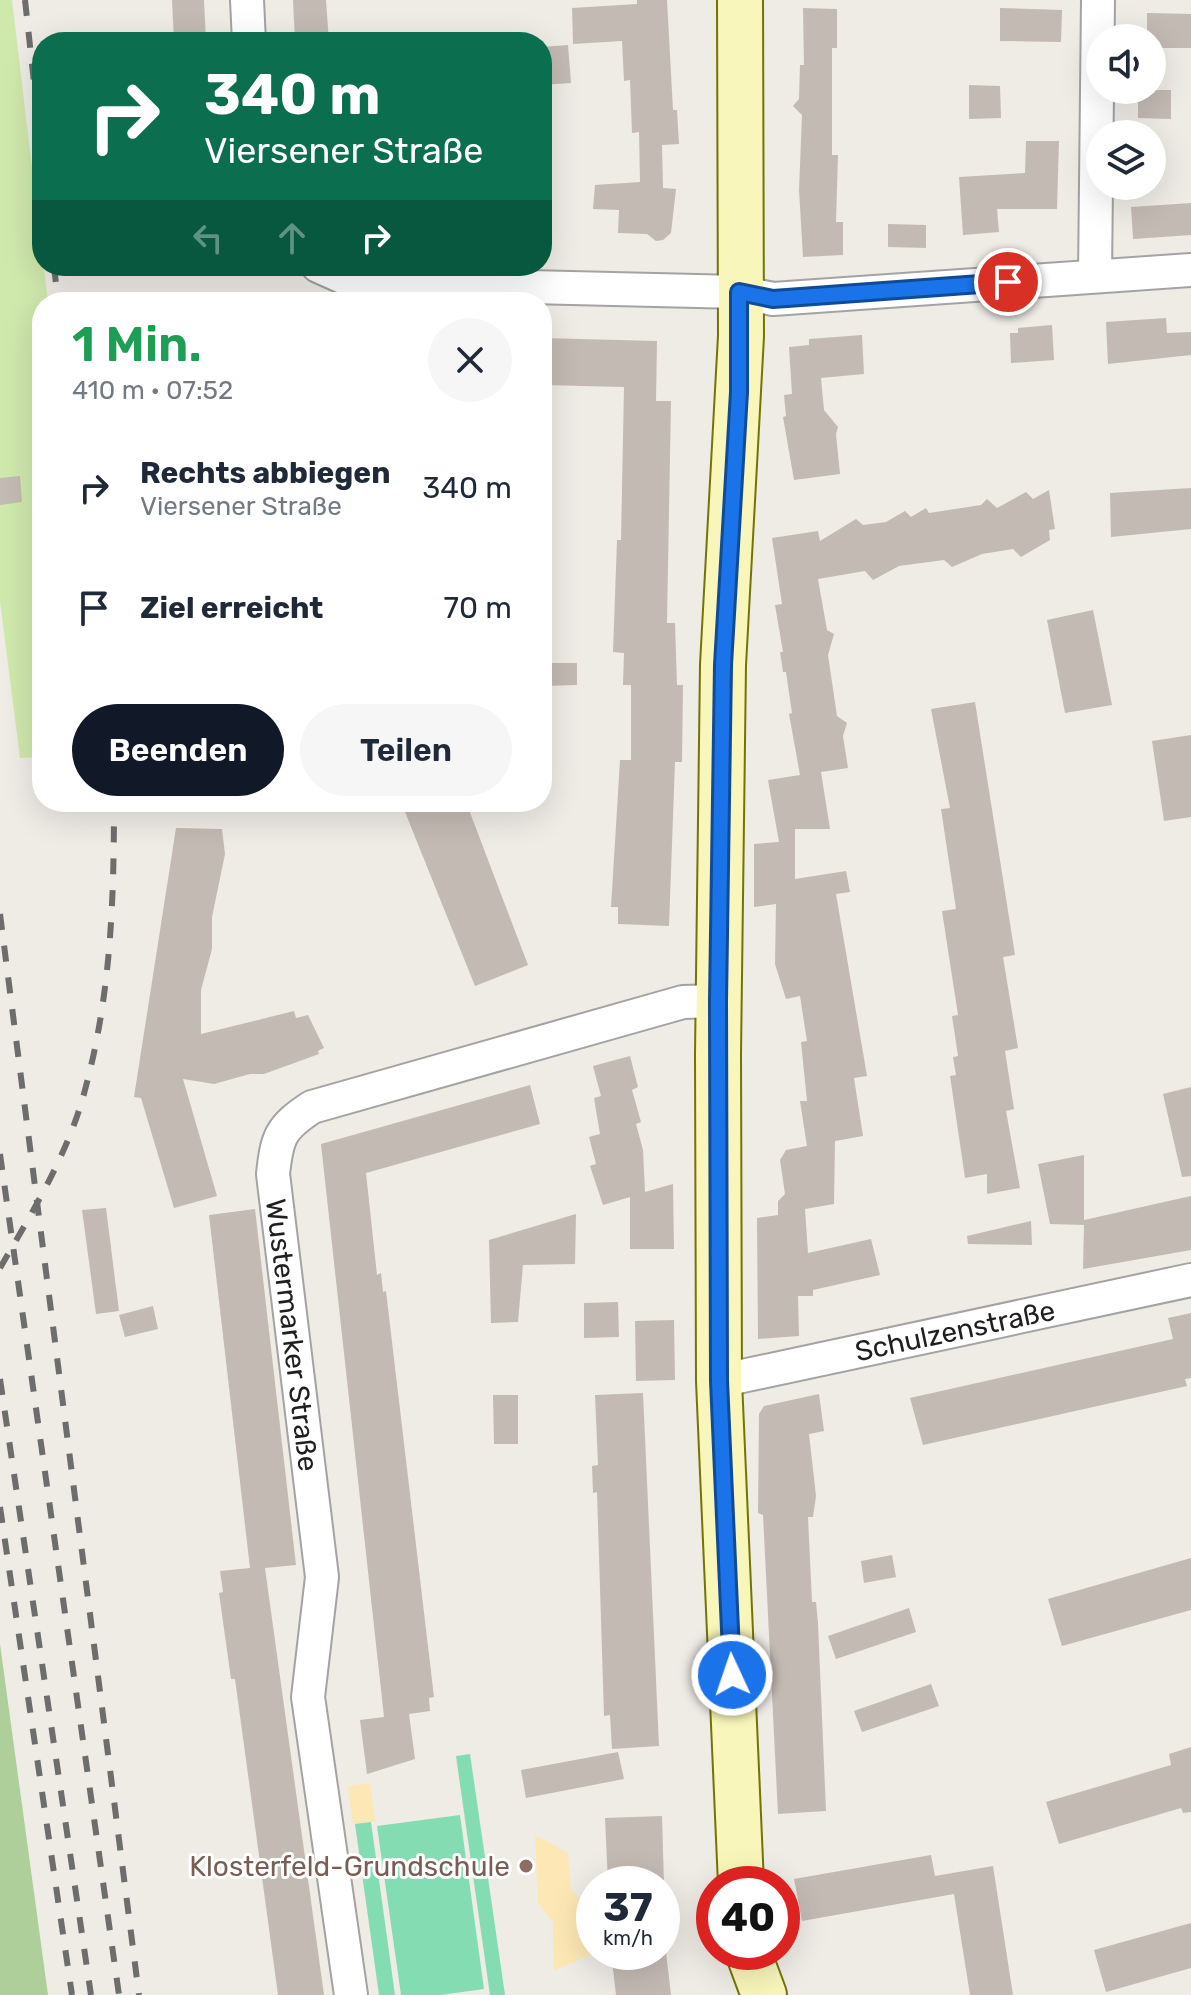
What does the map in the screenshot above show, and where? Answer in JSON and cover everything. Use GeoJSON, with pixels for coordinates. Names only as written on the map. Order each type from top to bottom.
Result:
{"type":"FeatureCollection","features":[{"type":"Feature","properties":{"kind":"street"},"geometry":{"type":"LineString","coordinates":[[247,0],[249,32]]}},
{"type":"Feature","properties":{"kind":"street"},"geometry":{"type":"LineString","coordinates":[[740,0],[739,392],[723,665],[718,1001],[719,1381],[740,1866]]}},
{"type":"Feature","properties":{"kind":"street"},"geometry":{"type":"LineString","coordinates":[[1095,276],[1098,0]]}},
{"type":"Feature","properties":{"kind":"street"},"geometry":{"type":"LineString","coordinates":[[340,276],[356,283],[739,292],[773,299],[1191,270]]}},
{"type":"Feature","properties":{"kind":"street","name":"Wustermarker Straße"},"geometry":{"type":"LineString","coordinates":[[351,1995],[308,1697],[322,1577],[273,1174],[276,1142],[288,1123],[312,1107],[683,1002],[718,1001]]}},
{"type":"Feature","properties":{"kind":"street","name":"Schulzenstraße"},"geometry":{"type":"LineString","coordinates":[[719,1381],[1191,1280]]}},
{"type":"Feature","properties":{"kind":"street"},"geometry":{"type":"LineString","coordinates":[[737,1995],[740,1970]]}},
{"type":"Feature","properties":{"kind":"street"},"geometry":{"type":"LineString","coordinates":[[755,1970],[764,1995]]}},
{"type":"Feature","properties":{"kind":"green space"},"geometry":{"type":"Polygon","coordinates":[[[0,0],[12,0],[32,168],[32,276],[45,276],[47,292],[32,292],[32,757],[20,758],[0,601],[0,0]]]}},
{"type":"Feature","properties":{"kind":"green space"},"geometry":{"type":"Polygon","coordinates":[[[0,1644],[48,1995],[0,1995],[0,1644]]]}},
{"type":"Feature","properties":{"kind":"green space"},"geometry":{"type":"Polygon","coordinates":[[[470,1754],[505,1995],[490,1995],[456,1756],[470,1754]]]}},
{"type":"Feature","properties":{"kind":"green space"},"geometry":{"type":"Polygon","coordinates":[[[460,1815],[484,1989],[441,1995],[401,1995],[377,1826],[460,1815]]]}},
{"type":"Feature","properties":{"kind":"green space"},"geometry":{"type":"Polygon","coordinates":[[[371,1822],[395,1995],[379,1995],[355,1824],[371,1822]]]}},
{"type":"Feature","properties":{"kind":"sand"},"geometry":{"type":"Polygon","coordinates":[[[370,1783],[375,1821],[353,1824],[348,1786],[370,1783]]]}},
{"type":"Feature","properties":{"kind":"sand"},"geometry":{"type":"Polygon","coordinates":[[[535,1835],[568,1853],[571,1890],[576,1895],[576,1961],[553,1971],[553,1922],[538,1903],[535,1835]]]}},
{"type":"Feature","properties":{"kind":"building"},"geometry":{"type":"Polygon","coordinates":[[[172,0],[204,0],[206,32],[174,32],[172,0]]]}},
{"type":"Feature","properties":{"kind":"building"},"geometry":{"type":"Polygon","coordinates":[[[293,0],[326,0],[328,32],[295,32],[293,0]]]}},
{"type":"Feature","properties":{"kind":"building"},"geometry":{"type":"Polygon","coordinates":[[[637,0],[667,0],[673,110],[677,110],[679,144],[662,145],[663,188],[676,189],[671,233],[663,240],[656,241],[647,234],[618,233],[619,210],[593,209],[595,185],[640,182],[639,132],[632,133],[630,80],[624,81],[622,41],[573,44],[572,8],[637,4],[637,0]]]}},
{"type":"Feature","properties":{"kind":"building"},"geometry":{"type":"Polygon","coordinates":[[[803,8],[837,9],[837,48],[832,48],[832,155],[838,155],[836,222],[843,222],[843,255],[803,257],[799,190],[802,115],[793,106],[799,99],[800,65],[804,65],[803,8]]]}},
{"type":"Feature","properties":{"kind":"building"},"geometry":{"type":"Polygon","coordinates":[[[1000,8],[1062,10],[1061,42],[1000,41],[1000,8]]]}},
{"type":"Feature","properties":{"kind":"building"},"geometry":{"type":"Polygon","coordinates":[[[1147,13],[1191,14],[1191,48],[1166,48],[1166,24],[1147,24],[1147,13]]]}},
{"type":"Feature","properties":{"kind":"building"},"geometry":{"type":"Polygon","coordinates":[[[568,45],[571,83],[552,84],[552,46],[568,45]]]}},
{"type":"Feature","properties":{"kind":"building"},"geometry":{"type":"Polygon","coordinates":[[[969,85],[1000,86],[1001,118],[969,119],[969,85]]]}},
{"type":"Feature","properties":{"kind":"building"},"geometry":{"type":"Polygon","coordinates":[[[1166,90],[1171,90],[1171,119],[1138,118],[1138,104],[1166,104],[1166,90]]]}},
{"type":"Feature","properties":{"kind":"building"},"geometry":{"type":"Polygon","coordinates":[[[1026,141],[1059,141],[1057,209],[997,209],[999,232],[963,235],[959,177],[1025,173],[1026,141]]]}},
{"type":"Feature","properties":{"kind":"building"},"geometry":{"type":"Polygon","coordinates":[[[1191,203],[1191,235],[1133,239],[1131,207],[1191,203]]]}},
{"type":"Feature","properties":{"kind":"building"},"geometry":{"type":"Polygon","coordinates":[[[888,224],[926,225],[926,248],[888,247],[888,224]]]}},
{"type":"Feature","properties":{"kind":"building"},"geometry":{"type":"Polygon","coordinates":[[[1166,318],[1167,333],[1191,332],[1191,355],[1108,364],[1106,322],[1166,318]]]}},
{"type":"Feature","properties":{"kind":"building"},"geometry":{"type":"Polygon","coordinates":[[[1052,325],[1054,360],[1011,363],[1010,333],[1018,333],[1018,328],[1052,325]]]}},
{"type":"Feature","properties":{"kind":"building"},"geometry":{"type":"Polygon","coordinates":[[[862,335],[864,374],[821,378],[824,410],[838,427],[840,474],[794,480],[783,417],[786,416],[784,395],[792,394],[789,347],[809,345],[809,339],[862,335]]]}},
{"type":"Feature","properties":{"kind":"building"},"geometry":{"type":"Polygon","coordinates":[[[552,338],[657,341],[656,401],[671,401],[667,623],[675,623],[677,685],[683,685],[682,762],[675,762],[669,926],[618,924],[618,907],[611,907],[620,760],[631,760],[631,685],[623,685],[624,653],[613,652],[617,540],[621,540],[624,387],[552,385],[552,338]]]}},
{"type":"Feature","properties":{"kind":"building"},"geometry":{"type":"Polygon","coordinates":[[[20,476],[22,502],[0,505],[0,478],[20,476]]]}},
{"type":"Feature","properties":{"kind":"building"},"geometry":{"type":"Polygon","coordinates":[[[1191,488],[1191,529],[1111,537],[1110,493],[1191,488]]]}},
{"type":"Feature","properties":{"kind":"building"},"geometry":{"type":"Polygon","coordinates":[[[1049,490],[1055,529],[1049,530],[1050,540],[1021,557],[1013,549],[982,554],[952,567],[944,560],[899,566],[873,580],[865,571],[818,579],[827,630],[834,634],[828,655],[837,716],[847,723],[843,736],[848,768],[821,772],[830,829],[795,829],[795,879],[846,871],[850,892],[836,894],[867,1076],[854,1078],[863,1136],[835,1141],[834,1204],[805,1209],[808,1253],[871,1239],[880,1275],[813,1290],[813,1296],[798,1296],[799,1336],[758,1339],[757,1218],[778,1215],[778,1201],[785,1194],[780,1160],[786,1150],[807,1146],[800,1101],[807,1101],[801,1042],[807,1041],[800,996],[786,999],[775,964],[776,904],[754,907],[754,844],[779,842],[768,780],[800,775],[789,714],[792,713],[786,672],[783,672],[780,652],[783,652],[775,605],[782,604],[772,538],[818,531],[820,541],[856,519],[863,525],[886,522],[905,511],[911,517],[926,508],[929,513],[981,505],[987,499],[997,508],[1026,492],[1033,499],[1049,490]]]}},
{"type":"Feature","properties":{"kind":"building"},"geometry":{"type":"Polygon","coordinates":[[[1093,610],[1112,705],[1065,713],[1047,620],[1093,610]]]}},
{"type":"Feature","properties":{"kind":"building"},"geometry":{"type":"Polygon","coordinates":[[[552,663],[577,663],[577,685],[552,686],[552,663]]]}},
{"type":"Feature","properties":{"kind":"building"},"geometry":{"type":"Polygon","coordinates":[[[975,702],[1015,955],[1003,957],[1018,1048],[1005,1051],[1014,1109],[1006,1111],[1020,1188],[987,1194],[987,1174],[965,1178],[950,1076],[956,1075],[953,1057],[958,1056],[952,1016],[958,1015],[942,911],[956,909],[941,809],[950,808],[931,709],[975,702]]]}},
{"type":"Feature","properties":{"kind":"building"},"geometry":{"type":"Polygon","coordinates":[[[1191,735],[1191,817],[1164,821],[1152,741],[1191,735]]]}},
{"type":"Feature","properties":{"kind":"building"},"geometry":{"type":"Polygon","coordinates":[[[405,812],[470,812],[528,965],[475,986],[405,812]]]}},
{"type":"Feature","properties":{"kind":"building"},"geometry":{"type":"Polygon","coordinates":[[[176,828],[222,829],[225,854],[212,917],[212,949],[201,990],[201,1034],[294,1011],[296,1018],[308,1015],[324,1048],[318,1051],[319,1054],[264,1074],[250,1074],[214,1084],[183,1079],[217,1196],[174,1208],[141,1098],[134,1097],[176,828]]]}},
{"type":"Feature","properties":{"kind":"building"},"geometry":{"type":"Polygon","coordinates":[[[630,1056],[638,1087],[632,1090],[641,1122],[636,1124],[643,1150],[645,1192],[673,1184],[674,1249],[630,1249],[630,1197],[603,1205],[590,1166],[596,1164],[589,1137],[600,1134],[594,1098],[601,1096],[593,1066],[630,1056]]]}},
{"type":"Feature","properties":{"kind":"building"},"geometry":{"type":"Polygon","coordinates":[[[530,1085],[540,1124],[366,1173],[377,1275],[381,1273],[383,1292],[386,1291],[434,1697],[429,1698],[430,1711],[409,1714],[415,1759],[367,1774],[360,1720],[384,1717],[321,1144],[530,1085]]]}},
{"type":"Feature","properties":{"kind":"building"},"geometry":{"type":"Polygon","coordinates":[[[1191,1087],[1191,1176],[1182,1177],[1163,1094],[1191,1087]]]}},
{"type":"Feature","properties":{"kind":"building"},"geometry":{"type":"Polygon","coordinates":[[[1084,1155],[1084,1220],[1191,1196],[1191,1250],[1083,1269],[1084,1225],[1050,1224],[1038,1164],[1084,1155]]]}},
{"type":"Feature","properties":{"kind":"building"},"geometry":{"type":"Polygon","coordinates":[[[106,1208],[119,1311],[96,1314],[82,1210],[106,1208]]]}},
{"type":"Feature","properties":{"kind":"building"},"geometry":{"type":"Polygon","coordinates":[[[255,1209],[296,1565],[265,1568],[324,1995],[278,1995],[235,1679],[231,1679],[219,1593],[223,1592],[220,1571],[250,1568],[209,1215],[255,1209]]]}},
{"type":"Feature","properties":{"kind":"building"},"geometry":{"type":"Polygon","coordinates":[[[576,1214],[575,1264],[523,1265],[518,1322],[491,1323],[489,1240],[576,1214]]]}},
{"type":"Feature","properties":{"kind":"building"},"geometry":{"type":"Polygon","coordinates":[[[1031,1221],[1032,1245],[968,1244],[967,1236],[1031,1221]]]}},
{"type":"Feature","properties":{"kind":"building"},"geometry":{"type":"Polygon","coordinates":[[[618,1302],[619,1337],[584,1338],[584,1303],[618,1302]]]}},
{"type":"Feature","properties":{"kind":"building"},"geometry":{"type":"Polygon","coordinates":[[[153,1306],[158,1329],[125,1337],[119,1315],[153,1306]]]}},
{"type":"Feature","properties":{"kind":"building"},"geometry":{"type":"Polygon","coordinates":[[[1191,1313],[1191,1378],[1185,1379],[1187,1386],[923,1445],[910,1398],[1173,1339],[1168,1318],[1191,1313]]]}},
{"type":"Feature","properties":{"kind":"building"},"geometry":{"type":"Polygon","coordinates":[[[674,1320],[675,1380],[636,1381],[635,1321],[674,1320]]]}},
{"type":"Feature","properties":{"kind":"building"},"geometry":{"type":"Polygon","coordinates":[[[643,1393],[659,1746],[612,1749],[610,1715],[604,1716],[597,1492],[593,1493],[592,1466],[598,1465],[595,1395],[643,1393]]]}},
{"type":"Feature","properties":{"kind":"building"},"geometry":{"type":"Polygon","coordinates":[[[819,1394],[824,1431],[809,1434],[816,1496],[813,1517],[808,1517],[812,1602],[816,1602],[818,1623],[826,1811],[778,1814],[763,1515],[758,1513],[759,1414],[764,1406],[819,1394]]]}},
{"type":"Feature","properties":{"kind":"building"},"geometry":{"type":"Polygon","coordinates":[[[493,1395],[518,1395],[518,1444],[494,1444],[493,1395]]]}},
{"type":"Feature","properties":{"kind":"building"},"geometry":{"type":"Polygon","coordinates":[[[892,1555],[896,1577],[864,1583],[861,1561],[892,1555]]]}},
{"type":"Feature","properties":{"kind":"building"},"geometry":{"type":"Polygon","coordinates":[[[1191,1558],[1191,1610],[1062,1646],[1048,1599],[1191,1558]]]}},
{"type":"Feature","properties":{"kind":"building"},"geometry":{"type":"Polygon","coordinates":[[[909,1608],[916,1632],[836,1659],[828,1636],[909,1608]]]}},
{"type":"Feature","properties":{"kind":"building"},"geometry":{"type":"Polygon","coordinates":[[[931,1684],[939,1706],[862,1732],[854,1711],[931,1684]]]}},
{"type":"Feature","properties":{"kind":"building"},"geometry":{"type":"Polygon","coordinates":[[[1191,1747],[1191,1812],[1183,1813],[1181,1808],[1059,1844],[1046,1802],[1171,1765],[1169,1754],[1191,1747]]]}},
{"type":"Feature","properties":{"kind":"building"},"geometry":{"type":"Polygon","coordinates":[[[618,1752],[624,1779],[526,1798],[521,1770],[618,1752]]]}},
{"type":"Feature","properties":{"kind":"building"},"geometry":{"type":"Polygon","coordinates":[[[662,1816],[663,1866],[607,1866],[605,1818],[662,1816]]]}},
{"type":"Feature","properties":{"kind":"building"},"geometry":{"type":"Polygon","coordinates":[[[931,1855],[935,1876],[993,1866],[1013,1995],[970,1995],[954,1894],[802,1921],[800,1878],[931,1855]]]}},
{"type":"Feature","properties":{"kind":"building"},"geometry":{"type":"Polygon","coordinates":[[[1191,1923],[1191,1968],[1106,1992],[1094,1950],[1191,1923]]]}},
{"type":"Feature","properties":{"kind":"building"},"geometry":{"type":"Polygon","coordinates":[[[613,1970],[668,1970],[671,1995],[616,1995],[613,1970]]]}},
{"type":"Feature","properties":{"kind":"railway"},"geometry":{"type":"LineString","coordinates":[[25,0],[32,64]]}},
{"type":"Feature","properties":{"kind":"railway"},"geometry":{"type":"LineString","coordinates":[[55,276],[57,292]]}},
{"type":"Feature","properties":{"kind":"railway"},"geometry":{"type":"LineString","coordinates":[[0,1268],[60,1157],[86,1086],[106,980],[114,812]]}},
{"type":"Feature","properties":{"kind":"railway"},"geometry":{"type":"LineString","coordinates":[[0,914],[139,1995]]}},
{"type":"Feature","properties":{"kind":"railway"},"geometry":{"type":"LineString","coordinates":[[0,1154],[119,1995]]}},
{"type":"Feature","properties":{"kind":"railway"},"geometry":{"type":"LineString","coordinates":[[0,1379],[91,1995]]}},
{"type":"Feature","properties":{"kind":"railway"},"geometry":{"type":"LineString","coordinates":[[0,1507],[72,1995]]}},
{"type":"Feature","properties":{"kind":"place","name":"Klosterfeld-Grundschule"},"geometry":{"type":"Point","coordinates":[526,1866]}},
{"type":"Feature","properties":{"kind":"route"},"geometry":{"type":"LineString","coordinates":[[732,1675],[719,1381],[718,1001],[723,665],[739,392],[739,292],[773,299],[1008,282]]}}]}
